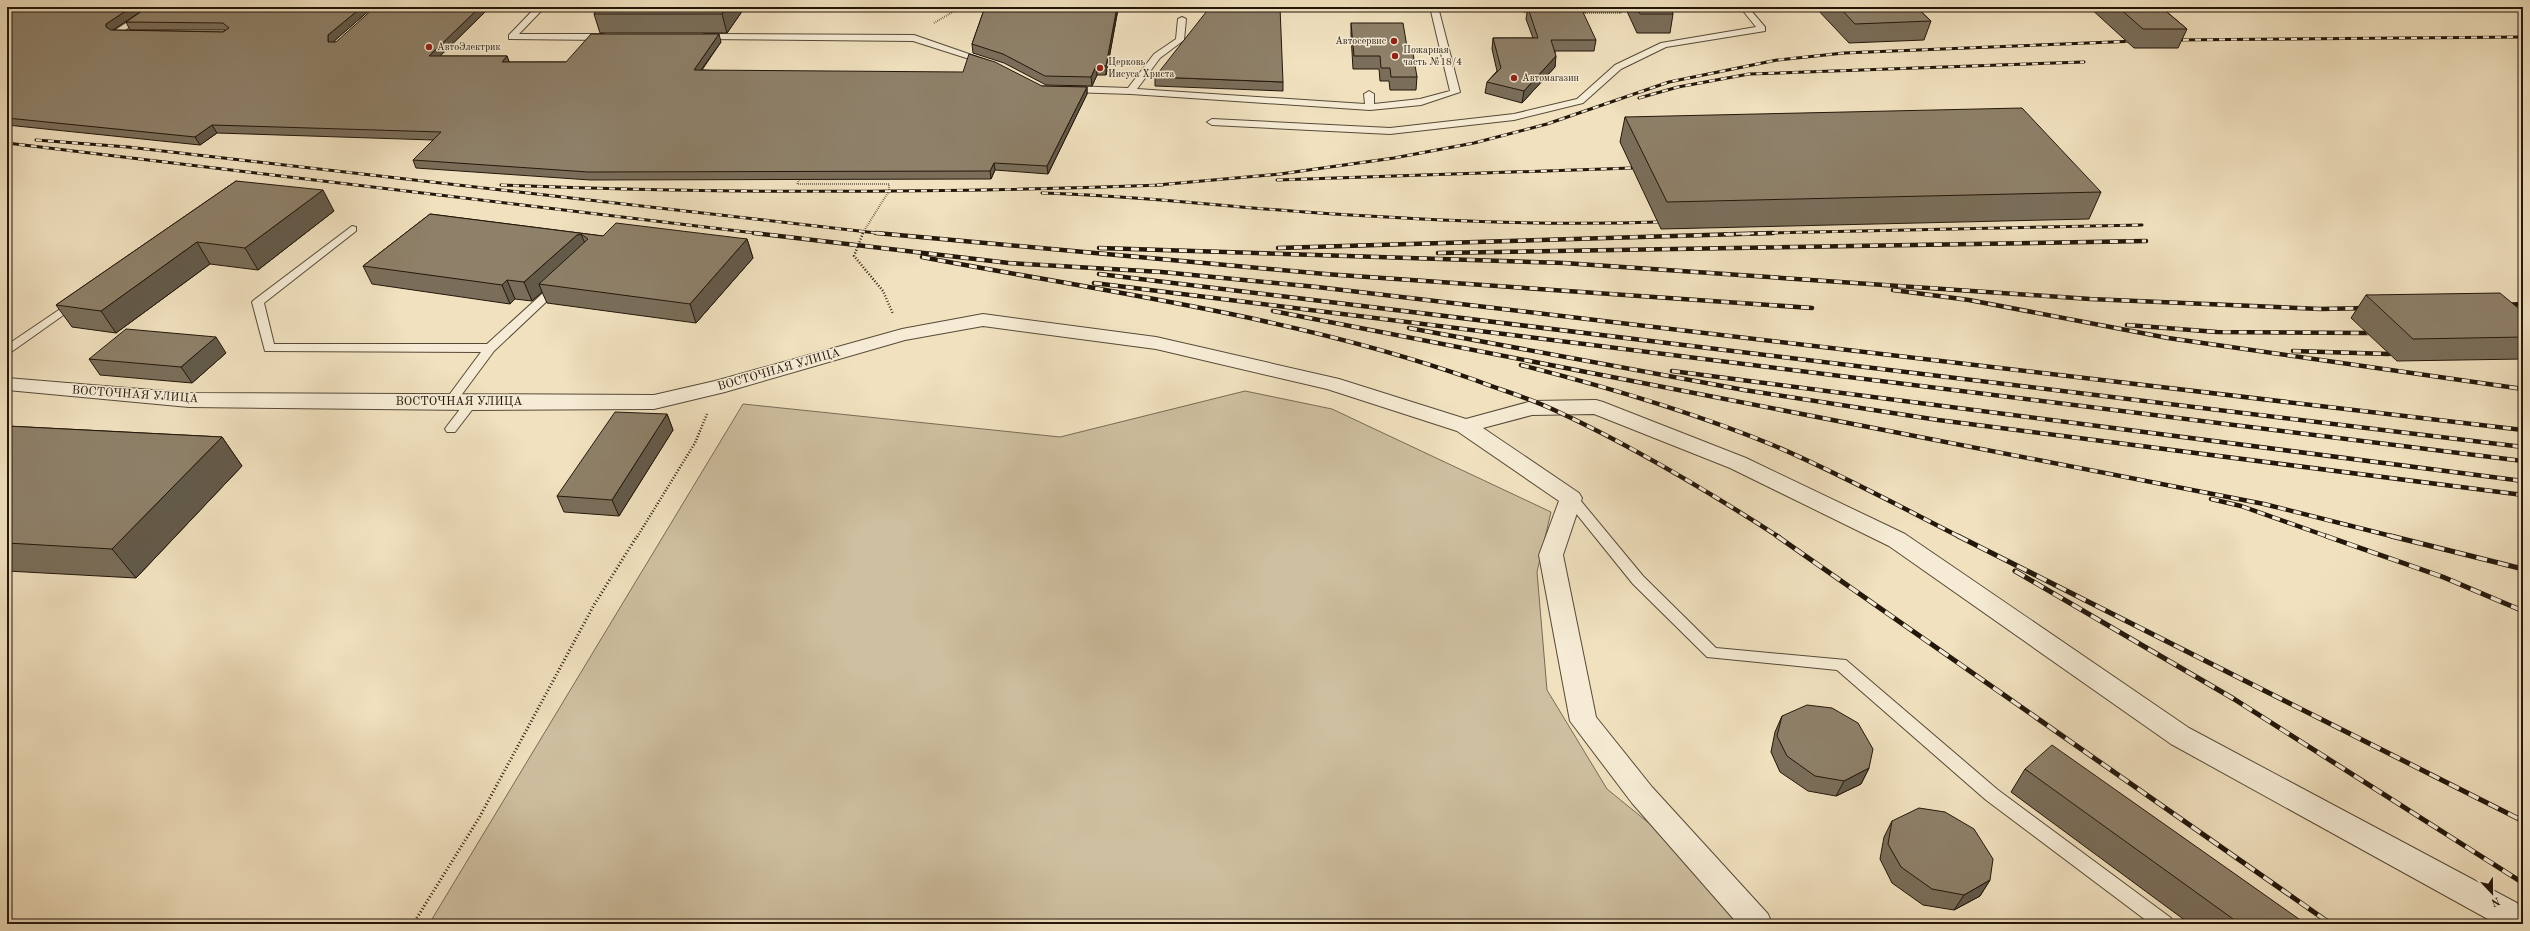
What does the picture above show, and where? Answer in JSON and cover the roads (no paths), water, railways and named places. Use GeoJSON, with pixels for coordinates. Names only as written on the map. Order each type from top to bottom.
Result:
{"type":"FeatureCollection","features":[{"type":"Feature","properties":{"kind":"street","name":"ВОСТОЧНАЯ УЛИЦА"},"geometry":{"type":"LineString","coordinates":[[7,384],[189,400],[471,403],[654,402],[718,387],[902,335],[984,320],[1156,343],[1332,384],[1465,426],[1571,498]]}},
{"type":"Feature","properties":{"kind":"street"},"geometry":{"type":"LineString","coordinates":[[1465,426],[1532,408],[1596,407],[1738,463],[1897,540],[2180,736],[2506,913]]}},
{"type":"Feature","properties":{"kind":"street"},"geometry":{"type":"LineString","coordinates":[[1571,498],[1551,555],[1583,721],[1642,795],[1757,924]]}},
{"type":"Feature","properties":{"kind":"lane"},"geometry":{"type":"LineString","coordinates":[[138,34],[115,33],[156,7]]}},
{"type":"Feature","properties":{"kind":"lane"},"geometry":{"type":"LineString","coordinates":[[542,7],[512,37],[614,37]]}},
{"type":"Feature","properties":{"kind":"lane"},"geometry":{"type":"LineString","coordinates":[[1060,89],[1131,91],[1370,107],[1421,102],[1455,92],[1434,7]]}},
{"type":"Feature","properties":{"kind":"lane"},"geometry":{"type":"LineString","coordinates":[[1212,122],[1390,131],[1514,117],[1580,101],[1618,67],[1664,45],[1762,29],[1744,7]]}},
{"type":"Feature","properties":{"kind":"lane"},"geometry":{"type":"LineString","coordinates":[[1131,91],[1157,56],[1180,40],[1182,19]]}},
{"type":"Feature","properties":{"kind":"lane"},"geometry":{"type":"LineString","coordinates":[[693,37],[914,38],[993,63]]}},
{"type":"Feature","properties":{"kind":"lane"},"geometry":{"type":"LineString","coordinates":[[1369,94],[1370,107]]}},
{"type":"Feature","properties":{"kind":"lane"},"geometry":{"type":"LineString","coordinates":[[352,230],[258,302],[269,348],[490,348]]}},
{"type":"Feature","properties":{"kind":"lane"},"geometry":{"type":"LineString","coordinates":[[450,402],[490,348],[566,278]]}},
{"type":"Feature","properties":{"kind":"lane"},"geometry":{"type":"LineString","coordinates":[[7,352],[84,296]]}},
{"type":"Feature","properties":{"kind":"lane"},"geometry":{"type":"LineString","coordinates":[[451,429],[471,403]]}},
{"type":"Feature","properties":{"kind":"lane"},"geometry":{"type":"LineString","coordinates":[[1571,498],[1638,580],[1712,653],[1841,664],[1992,795],[2165,924]]}},
{"type":"Feature","properties":{"kind":"railway"},"geometry":{"type":"LineString","coordinates":[[2171,40],[2523,37]]}},
{"type":"Feature","properties":{"kind":"railway"},"geometry":{"type":"LineString","coordinates":[[1157,185],[1280,174],[1394,158],[1474,143],[1547,124],[1669,82],[1777,60],[1844,53],[2137,41]]}},
{"type":"Feature","properties":{"kind":"railway"},"geometry":{"type":"LineString","coordinates":[[1639,98],[1678,87],[1749,74],[2084,62]]}},
{"type":"Feature","properties":{"kind":"railway"},"geometry":{"type":"LineString","coordinates":[[36,140],[128,147],[877,233]]}},
{"type":"Feature","properties":{"kind":"railway"},"geometry":{"type":"LineString","coordinates":[[7,143],[763,234]]}},
{"type":"Feature","properties":{"kind":"railway"},"geometry":{"type":"LineString","coordinates":[[1277,180],[1632,168]]}},
{"type":"Feature","properties":{"kind":"railway"},"geometry":{"type":"LineString","coordinates":[[501,185],[749,191],[997,190],[1163,185]]}},
{"type":"Feature","properties":{"kind":"railway"},"geometry":{"type":"LineString","coordinates":[[1042,193],[1141,198],[1393,218],[1525,223],[1658,222]]}},
{"type":"Feature","properties":{"kind":"railway"},"geometry":{"type":"LineString","coordinates":[[1724,234],[2142,225]]}},
{"type":"Feature","properties":{"kind":"railway"},"geometry":{"type":"LineString","coordinates":[[754,233],[1009,263],[1162,272],[1317,287],[2523,430]]}},
{"type":"Feature","properties":{"kind":"railway"},"geometry":{"type":"LineString","coordinates":[[877,233],[1325,274],[1812,308]]}},
{"type":"Feature","properties":{"kind":"railway"},"geometry":{"type":"LineString","coordinates":[[877,233],[885,234]]}},
{"type":"Feature","properties":{"kind":"railway"},"geometry":{"type":"LineString","coordinates":[[1278,248],[1773,233]]}},
{"type":"Feature","properties":{"kind":"railway"},"geometry":{"type":"LineString","coordinates":[[1438,253],[2146,241]]}},
{"type":"Feature","properties":{"kind":"railway"},"geometry":{"type":"LineString","coordinates":[[1099,248],[1564,263],[2090,299],[2320,309],[2369,308]]}},
{"type":"Feature","properties":{"kind":"railway"},"geometry":{"type":"LineString","coordinates":[[922,257],[1201,308],[1340,339],[1408,358],[1523,397],[1581,423],[1668,469],[1779,537]]}},
{"type":"Feature","properties":{"kind":"railway"},"geometry":{"type":"LineString","coordinates":[[1099,274],[2523,447]]}},
{"type":"Feature","properties":{"kind":"railway"},"geometry":{"type":"LineString","coordinates":[[1094,283],[2523,461]]}},
{"type":"Feature","properties":{"kind":"railway"},"geometry":{"type":"LineString","coordinates":[[1893,290],[1969,300],[2168,338],[2523,389]]}},
{"type":"Feature","properties":{"kind":"railway"},"geometry":{"type":"LineString","coordinates":[[2503,305],[2523,304]]}},
{"type":"Feature","properties":{"kind":"railway"},"geometry":{"type":"LineString","coordinates":[[1273,311],[2264,504],[2395,537]]}},
{"type":"Feature","properties":{"kind":"railway"},"geometry":{"type":"LineString","coordinates":[[2127,325],[2217,332],[2368,333]]}},
{"type":"Feature","properties":{"kind":"railway"},"geometry":{"type":"LineString","coordinates":[[1409,328],[1744,390],[1938,420],[2523,495]]}},
{"type":"Feature","properties":{"kind":"railway"},"geometry":{"type":"LineString","coordinates":[[2293,351],[2389,354]]}},
{"type":"Feature","properties":{"kind":"railway"},"geometry":{"type":"LineString","coordinates":[[1521,365],[1650,401],[1713,422],[1775,446],[1822,467],[1960,537]]}},
{"type":"Feature","properties":{"kind":"railway"},"geometry":{"type":"LineString","coordinates":[[1672,371],[2523,481]]}},
{"type":"Feature","properties":{"kind":"railway"},"geometry":{"type":"LineString","coordinates":[[2211,499],[2241,506],[2329,537]]}},
{"type":"Feature","properties":{"kind":"railway"},"geometry":{"type":"LineString","coordinates":[[1777,536],[2331,924]]}},
{"type":"Feature","properties":{"kind":"railway"},"geometry":{"type":"LineString","coordinates":[[1958,536],[2523,821]]}},
{"type":"Feature","properties":{"kind":"railway"},"geometry":{"type":"LineString","coordinates":[[2326,536],[2443,577],[2523,611]]}},
{"type":"Feature","properties":{"kind":"railway"},"geometry":{"type":"LineString","coordinates":[[2391,536],[2395,537]]}},
{"type":"Feature","properties":{"kind":"railway"},"geometry":{"type":"LineString","coordinates":[[2395,537],[2523,569]]}},
{"type":"Feature","properties":{"kind":"railway"},"geometry":{"type":"LineString","coordinates":[[2015,571],[2234,699],[2523,883]]}},
{"type":"Feature","properties":{"kind":"place","name":"Автосервис"},"geometry":{"type":"Point","coordinates":[1394,41]}},
{"type":"Feature","properties":{"kind":"place","name":"АвтоЭлектрик"},"geometry":{"type":"Point","coordinates":[429,47]}},
{"type":"Feature","properties":{"kind":"place","name":"Пожарная часть №18/4"},"geometry":{"type":"Point","coordinates":[1395,56]}},
{"type":"Feature","properties":{"kind":"place","name":"Церковь Иисуса Христа"},"geometry":{"type":"Point","coordinates":[1100,68]}},
{"type":"Feature","properties":{"kind":"place","name":"Автомагазин"},"geometry":{"type":"Point","coordinates":[1514,78]}}]}
